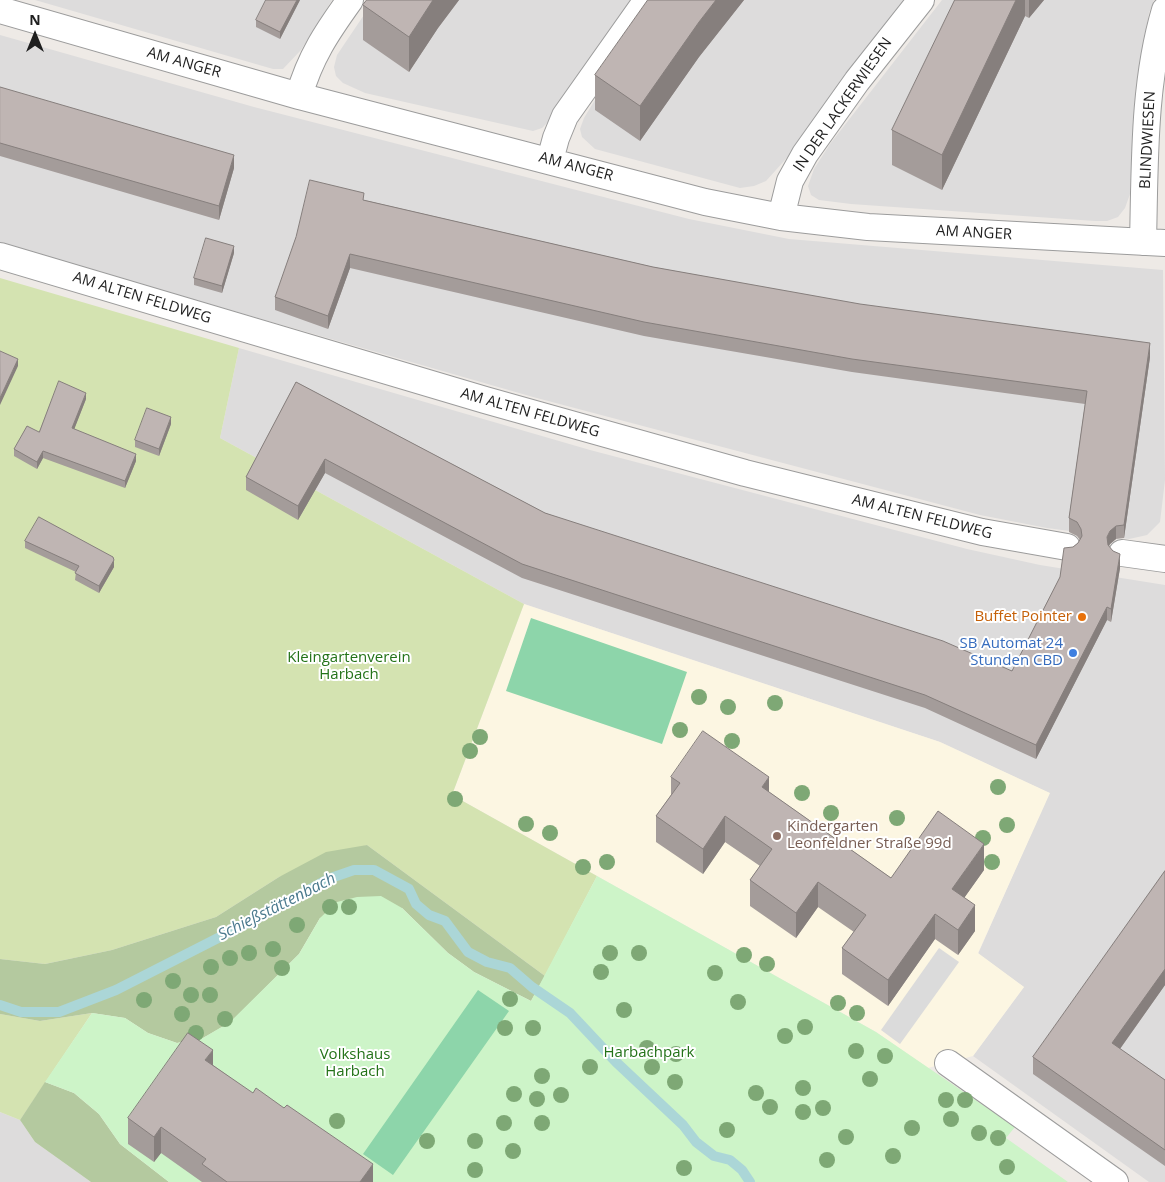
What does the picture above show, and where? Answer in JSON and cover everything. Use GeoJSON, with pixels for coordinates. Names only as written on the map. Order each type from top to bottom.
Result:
{"type":"FeatureCollection","features":[{"type":"Feature","properties":{"kind":"street"},"geometry":{"type":"LineString","coordinates":[[299,96],[306,72],[319,44],[350,0]]}},
{"type":"Feature","properties":{"kind":"street"},"geometry":{"type":"LineString","coordinates":[[550,160],[556,138],[566,116],[647,0]]}},
{"type":"Feature","properties":{"kind":"street","name":"IN DER LACKERWIESEN"},"geometry":{"type":"LineString","coordinates":[[781,217],[790,180],[805,154],[857,81],[921,0]]}},
{"type":"Feature","properties":{"kind":"street","name":"AM ANGER"},"geometry":{"type":"LineString","coordinates":[[0,10],[299,96],[705,202],[781,217],[868,226],[1154,242]]}},
{"type":"Feature","properties":{"kind":"street","name":"BLINDWIESEN"},"geometry":{"type":"LineString","coordinates":[[1154,242],[1151,78],[1158,32],[1165,10]]}},
{"type":"Feature","properties":{"kind":"street","name":"AM ALTEN FELDWEG"},"geometry":{"type":"LineString","coordinates":[[0,256],[485,400],[745,473],[982,532],[1066,547]]}},
{"type":"Feature","properties":{"kind":"street"},"geometry":{"type":"LineString","coordinates":[[1122,553],[1165,559]]}},
{"type":"Feature","properties":{"kind":"street"},"geometry":{"type":"LineString","coordinates":[[948,1063],[1115,1182]]}},
{"type":"Feature","properties":{"kind":"shaded area"},"geometry":{"type":"Polygon","coordinates":[[[35,0],[332,0],[301,50],[283,69],[273,69],[35,0]]]}},
{"type":"Feature","properties":{"kind":"shaded area"},"geometry":{"type":"Polygon","coordinates":[[[374,0],[636,0],[553,117],[542,128],[533,131],[365,93],[343,83],[336,76],[334,67],[337,55],[374,0]]]}},
{"type":"Feature","properties":{"kind":"shaded area"},"geometry":{"type":"Polygon","coordinates":[[[668,0],[907,0],[794,150],[766,181],[754,186],[740,188],[595,149],[582,137],[580,129],[584,118],[604,85],[668,0]]]}},
{"type":"Feature","properties":{"kind":"shaded area"},"geometry":{"type":"Polygon","coordinates":[[[942,0],[1154,0],[1149,13],[1136,86],[1130,194],[1125,208],[1118,217],[1107,221],[1095,221],[851,204],[819,200],[811,195],[808,186],[814,169],[830,144],[942,0]]]}},
{"type":"Feature","properties":{"kind":"shaded area"},"geometry":{"type":"Polygon","coordinates":[[[0,35],[254,107],[689,219],[789,239],[1163,270],[1165,480],[1160,522],[1147,535],[1129,539],[1047,528],[980,515],[533,397],[0,244],[0,35]]]}},
{"type":"Feature","properties":{"kind":"shaded area"},"geometry":{"type":"Polygon","coordinates":[[[239,348],[590,450],[967,549],[1040,565],[1165,585],[1165,1182],[1149,1182],[973,1056],[1024,987],[978,954],[1049,793],[940,742],[524,604],[220,438],[239,348]]]}},
{"type":"Feature","properties":{"kind":"shaded area","name":"Kindergarten Leonfeldner Straße 99d"},"geometry":{"type":"Polygon","coordinates":[[[524,604],[940,742],[1050,793],[978,953],[1024,987],[973,1056],[928,1068],[876,1032],[452,795],[524,604]]]}},
{"type":"Feature","properties":{"kind":"shaded area"},"geometry":{"type":"Polygon","coordinates":[[[939,948],[959,962],[900,1044],[881,1030],[939,948]]]}},
{"type":"Feature","properties":{"kind":"shaded area"},"geometry":{"type":"Polygon","coordinates":[[[0,1112],[20,1120],[35,1142],[91,1182],[0,1182],[0,1112]]]}},
{"type":"Feature","properties":{"kind":"green space","name":"Kleingartenverein Harbach"},"geometry":{"type":"Polygon","coordinates":[[[0,278],[239,348],[220,438],[524,604],[452,795],[597,876],[545,976],[367,845],[279,877],[216,917],[112,950],[45,964],[0,959],[0,278]]]}},
{"type":"Feature","properties":{"kind":"green space"},"geometry":{"type":"Polygon","coordinates":[[[531,618],[687,672],[662,744],[506,691],[531,618]]]}},
{"type":"Feature","properties":{"kind":"green space"},"geometry":{"type":"Polygon","coordinates":[[[367,845],[545,976],[531,1001],[474,972],[448,953],[402,908],[320,918],[299,954],[231,1022],[203,1038],[177,1043],[148,1033],[125,1018],[92,1013],[40,1021],[0,1014],[0,959],[45,964],[112,950],[216,917],[279,877],[326,852],[367,845]]]}},
{"type":"Feature","properties":{"kind":"green space"},"geometry":{"type":"Polygon","coordinates":[[[597,876],[876,1032],[1015,1127],[1006,1138],[1068,1182],[169,1182],[120,1144],[99,1114],[74,1093],[45,1082],[92,1013],[125,1018],[148,1033],[177,1043],[203,1038],[230,1022],[299,954],[320,918],[337,902],[357,897],[381,896],[402,908],[448,953],[474,972],[531,1001],[597,876]]]}},
{"type":"Feature","properties":{"kind":"green space"},"geometry":{"type":"Polygon","coordinates":[[[478,990],[509,1011],[393,1175],[363,1154],[478,990]]]}},
{"type":"Feature","properties":{"kind":"green space"},"geometry":{"type":"Polygon","coordinates":[[[92,1013],[20,1120],[0,1112],[0,1014],[40,1021],[92,1013]]]}},
{"type":"Feature","properties":{"kind":"green space"},"geometry":{"type":"Polygon","coordinates":[[[45,1082],[74,1093],[99,1114],[120,1144],[169,1182],[91,1182],[35,1142],[20,1120],[45,1082]]]}},
{"type":"Feature","properties":{"kind":"building"},"geometry":{"type":"Polygon","coordinates":[[[266,0],[297,0],[280,32],[256,20],[266,0]]]}},
{"type":"Feature","properties":{"kind":"building"},"geometry":{"type":"Polygon","coordinates":[[[367,0],[433,0],[409,37],[363,5],[367,0]]]}},
{"type":"Feature","properties":{"kind":"building"},"geometry":{"type":"Polygon","coordinates":[[[648,0],[716,0],[640,106],[595,75],[648,0]]]}},
{"type":"Feature","properties":{"kind":"building"},"geometry":{"type":"Polygon","coordinates":[[[955,0],[1016,0],[942,155],[892,130],[955,0]]]}},
{"type":"Feature","properties":{"kind":"building"},"geometry":{"type":"Polygon","coordinates":[[[0,87],[234,155],[219,206],[0,143],[0,87]]]}},
{"type":"Feature","properties":{"kind":"building"},"geometry":{"type":"Polygon","coordinates":[[[310,180],[364,193],[363,200],[653,267],[860,304],[1150,343],[1124,525],[1116,526],[1107,537],[1108,545],[1113,551],[1120,554],[1111,609],[1107,607],[1036,745],[925,695],[522,564],[325,459],[298,506],[246,477],[296,382],[545,513],[943,641],[1012,671],[1060,577],[1064,548],[1073,547],[1082,536],[1077,522],[1069,518],[1087,391],[852,359],[644,322],[350,254],[328,316],[275,297],[296,237],[310,180]]]}},
{"type":"Feature","properties":{"kind":"building"},"geometry":{"type":"Polygon","coordinates":[[[206,238],[234,246],[222,286],[194,278],[206,238]]]}},
{"type":"Feature","properties":{"kind":"building"},"geometry":{"type":"Polygon","coordinates":[[[0,351],[18,359],[0,398],[0,351]]]}},
{"type":"Feature","properties":{"kind":"building"},"geometry":{"type":"Polygon","coordinates":[[[59,381],[86,393],[72,428],[136,454],[125,481],[43,451],[37,462],[14,449],[27,426],[39,432],[59,381]]]}},
{"type":"Feature","properties":{"kind":"building"},"geometry":{"type":"Polygon","coordinates":[[[147,408],[171,417],[159,449],[135,440],[147,408]]]}},
{"type":"Feature","properties":{"kind":"building"},"geometry":{"type":"Polygon","coordinates":[[[39,517],[113,557],[114,560],[99,586],[75,573],[79,566],[25,541],[39,517]]]}},
{"type":"Feature","properties":{"kind":"building"},"geometry":{"type":"Polygon","coordinates":[[[703,731],[769,777],[762,787],[891,878],[938,811],[984,844],[952,889],[975,905],[958,930],[935,914],[888,980],[842,948],[866,915],[818,882],[796,913],[750,880],[772,849],[725,816],[703,849],[656,816],[680,783],[671,777],[703,731]]]}},
{"type":"Feature","properties":{"kind":"building"},"geometry":{"type":"Polygon","coordinates":[[[1165,871],[1165,969],[1112,1043],[1165,1080],[1165,1150],[1033,1057],[1165,871]]]}},
{"type":"Feature","properties":{"kind":"building"},"geometry":{"type":"Polygon","coordinates":[[[188,1033],[213,1050],[205,1060],[253,1093],[256,1088],[284,1108],[287,1105],[373,1164],[360,1182],[227,1182],[202,1164],[206,1159],[161,1127],[154,1137],[128,1118],[188,1033]]]}},
{"type":"Feature","properties":{"kind":"waterway","name":"Schießstättenbach"},"geometry":{"type":"LineString","coordinates":[[0,1005],[21,1012],[59,1012],[116,990],[271,911],[328,879],[354,870],[374,870],[409,889],[416,904],[429,915],[445,921],[468,952],[487,962],[510,968],[532,987],[570,1013],[616,1062],[683,1125],[696,1142],[714,1156],[730,1160],[742,1170],[750,1182]]}},
{"type":"Feature","properties":{"kind":"place","name":"Buffet Pointer"},"geometry":{"type":"Point","coordinates":[1082,617]}},
{"type":"Feature","properties":{"kind":"place","name":"SB Automat 24 Stunden CBD"},"geometry":{"type":"Point","coordinates":[1073,653]}},
{"type":"Feature","properties":{"kind":"place","name":"Kindergarten Leonfeldner Straße 99d"},"geometry":{"type":"Point","coordinates":[777,836]}},
{"type":"Feature","properties":{"kind":"park label","name":"Harbachpark"},"geometry":{"type":"Point","coordinates":[649,1053]}},
{"type":"Feature","properties":{"kind":"park label","name":"Volkshaus Harbach"},"geometry":{"type":"Point","coordinates":[355,1064]}}]}
